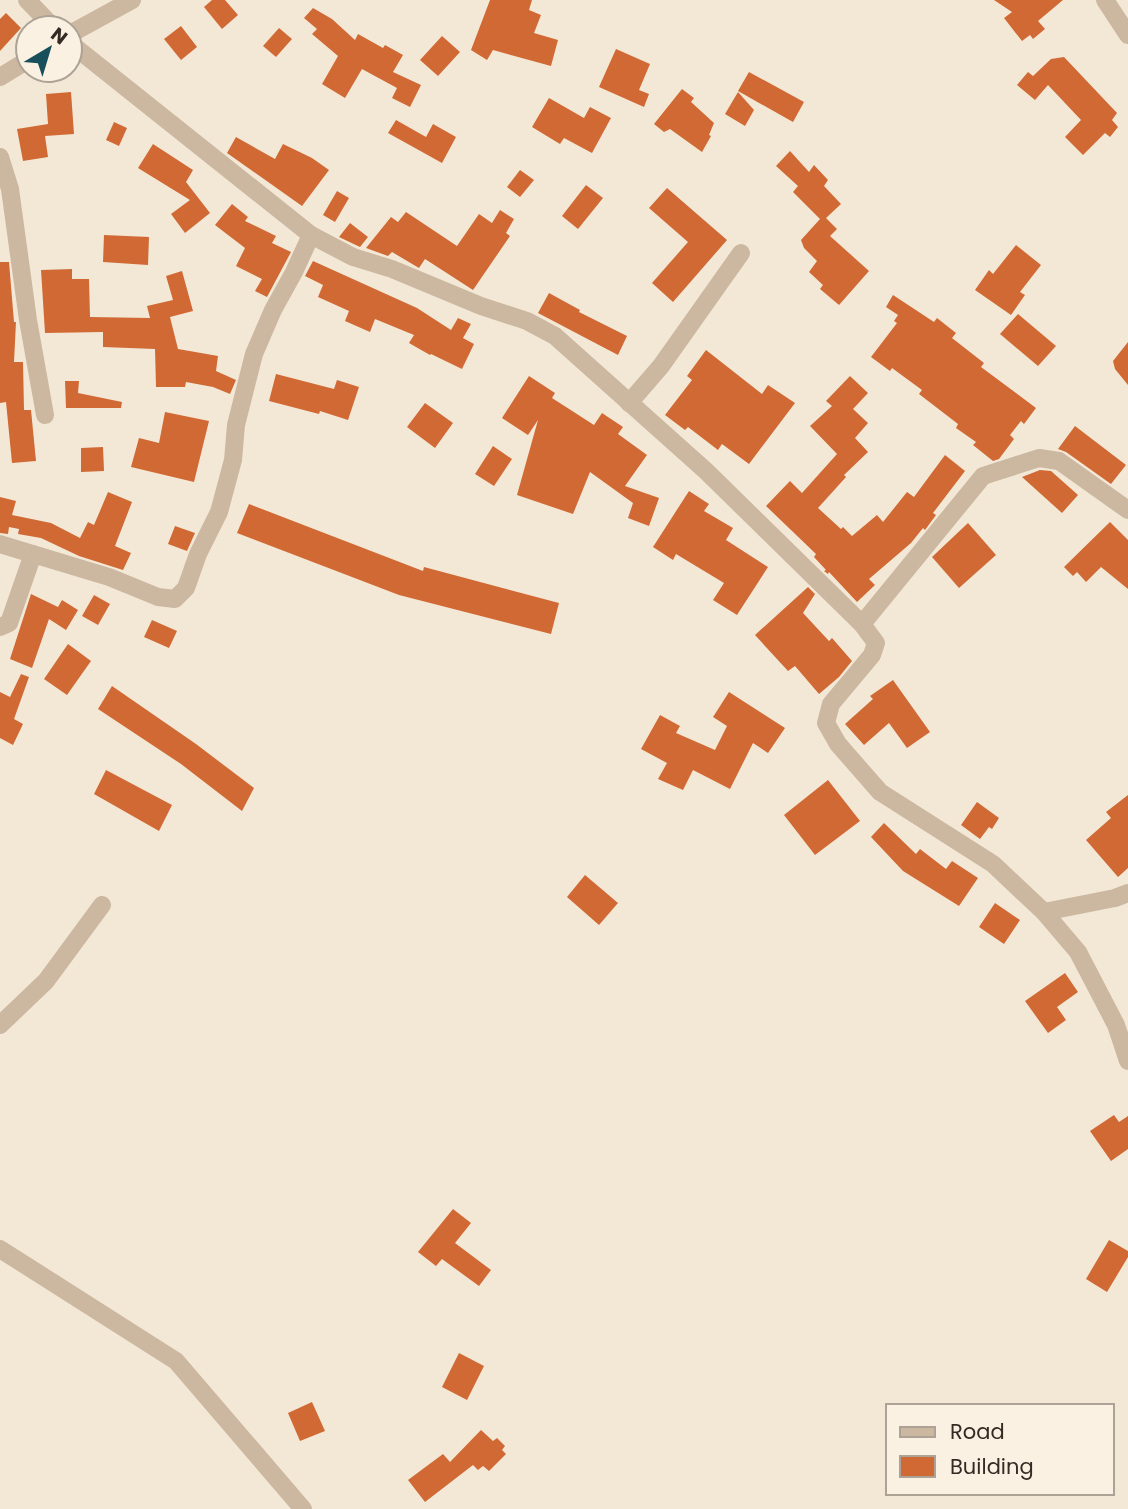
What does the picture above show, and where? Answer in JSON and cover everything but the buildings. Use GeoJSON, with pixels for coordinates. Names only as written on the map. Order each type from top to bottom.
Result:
{"type":"FeatureCollection","features":[{"type":"Feature","properties":{"kind":"street"},"geometry":{"type":"LineString","coordinates":[[27,0],[40,14]]}},
{"type":"Feature","properties":{"kind":"street"},"geometry":{"type":"LineString","coordinates":[[84,26],[132,0]]}},
{"type":"Feature","properties":{"kind":"street"},"geometry":{"type":"LineString","coordinates":[[1105,0],[1128,34]]}},
{"type":"Feature","properties":{"kind":"street"},"geometry":{"type":"LineString","coordinates":[[84,54],[311,235],[353,257],[527,321],[555,337],[706,471],[862,624],[876,643],[872,655],[831,704],[826,723],[838,744],[880,792],[993,864],[1044,912],[1078,952],[1116,1025],[1128,1061]]}},
{"type":"Feature","properties":{"kind":"street"},"geometry":{"type":"LineString","coordinates":[[0,157],[10,189],[28,320],[45,415]]}},
{"type":"Feature","properties":{"kind":"street"},"geometry":{"type":"LineString","coordinates":[[0,544],[109,577],[158,597],[175,598],[187,588],[198,554],[219,512],[233,460],[236,425],[254,354],[311,235]]}},
{"type":"Feature","properties":{"kind":"street"},"geometry":{"type":"LineString","coordinates":[[629,402],[662,366],[741,253]]}},
{"type":"Feature","properties":{"kind":"street"},"geometry":{"type":"LineString","coordinates":[[862,624],[982,476],[1039,458],[1059,461],[1128,510]]}},
{"type":"Feature","properties":{"kind":"street"},"geometry":{"type":"LineString","coordinates":[[0,626],[9,623],[33,554]]}},
{"type":"Feature","properties":{"kind":"street"},"geometry":{"type":"LineString","coordinates":[[1044,912],[1128,893]]}},
{"type":"Feature","properties":{"kind":"street"},"geometry":{"type":"LineString","coordinates":[[0,1025],[46,981],[102,905]]}},
{"type":"Feature","properties":{"kind":"street"},"geometry":{"type":"LineString","coordinates":[[0,1249],[176,1361],[303,1509]]}}]}
